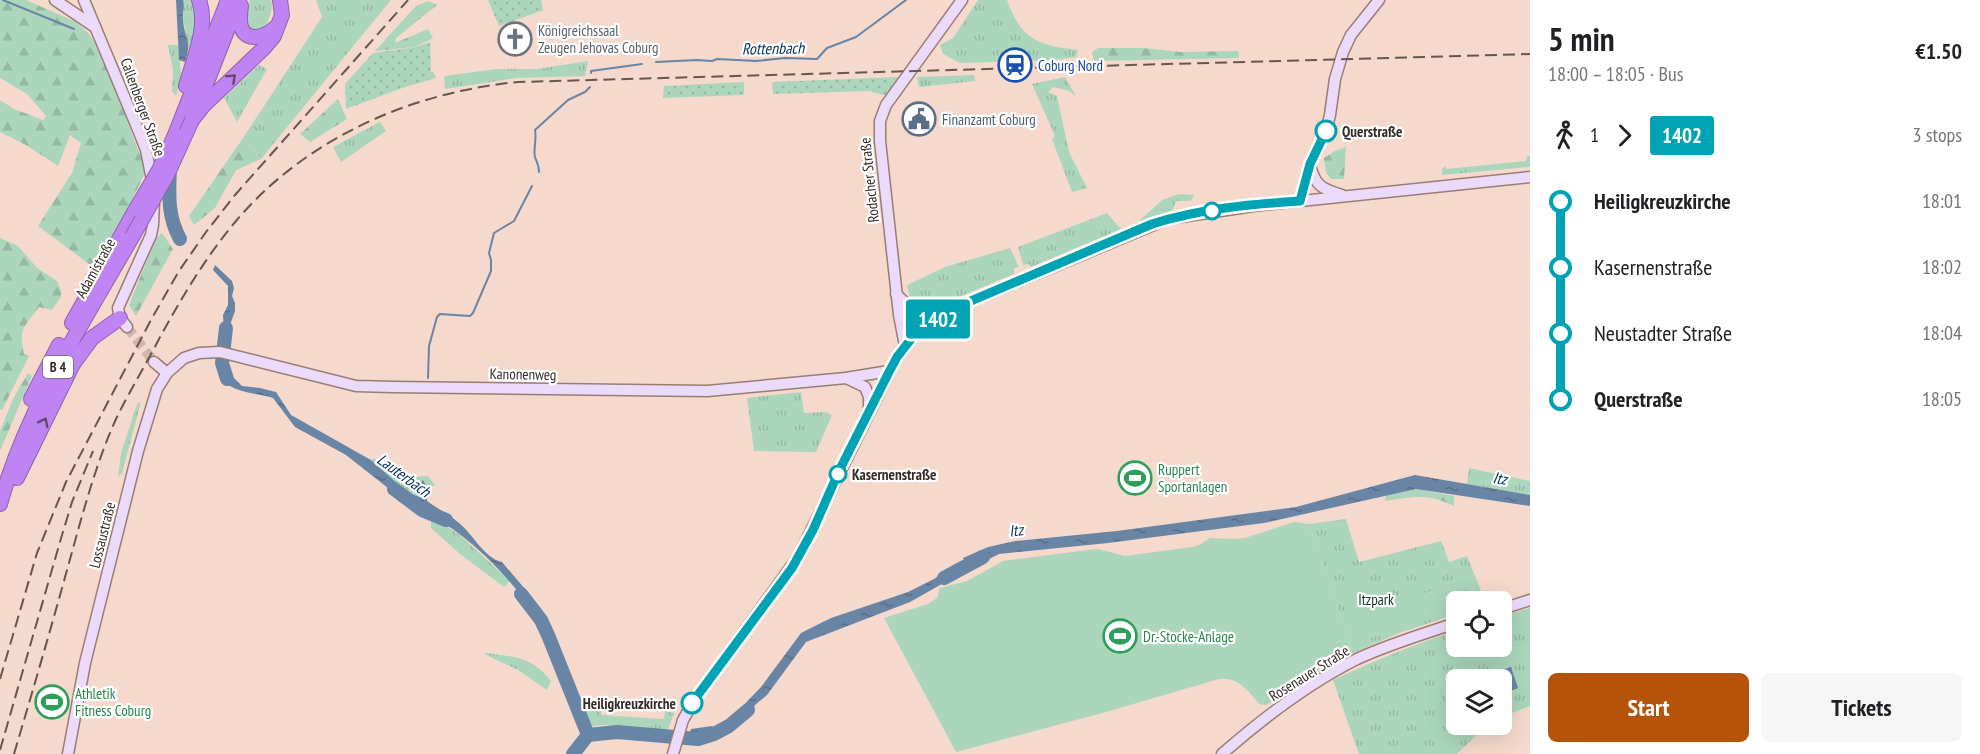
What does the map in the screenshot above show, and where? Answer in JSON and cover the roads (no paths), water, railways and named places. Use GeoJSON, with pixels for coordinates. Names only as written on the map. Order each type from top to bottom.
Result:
{"type":"FeatureCollection","features":[{"type":"Feature","properties":{"kind":"highway"},"geometry":{"type":"LineString","coordinates":[[175,135],[201,34],[199,0]]}},
{"type":"Feature","properties":{"kind":"highway","name":"B 4"},"geometry":{"type":"LineString","coordinates":[[215,47],[228,0]]}},
{"type":"Feature","properties":{"kind":"highway"},"geometry":{"type":"LineString","coordinates":[[240,0],[240,23],[244,32],[250,36],[267,34],[280,21]]}},
{"type":"Feature","properties":{"kind":"highway","name":"B 4"},"geometry":{"type":"LineString","coordinates":[[215,47],[240,0]]}},
{"type":"Feature","properties":{"kind":"highway"},"geometry":{"type":"LineString","coordinates":[[192,120],[202,106],[263,50],[274,36],[282,15],[280,0]]}},
{"type":"Feature","properties":{"kind":"highway","name":"Adamistraße"},"geometry":{"type":"LineString","coordinates":[[0,504],[20,445],[37,406],[127,235],[215,47]]}},
{"type":"Feature","properties":{"kind":"highway","name":"Adamistraße"},"geometry":{"type":"LineString","coordinates":[[0,473],[11,442],[42,376],[168,172],[192,120],[215,47]]}},
{"type":"Feature","properties":{"kind":"highway"},"geometry":{"type":"LineString","coordinates":[[0,512],[73,364],[92,338],[124,322]]}},
{"type":"Feature","properties":{"kind":"street"},"geometry":{"type":"LineString","coordinates":[[55,0],[95,27]]}},
{"type":"Feature","properties":{"kind":"street","name":"Callenberger Straße"},"geometry":{"type":"LineString","coordinates":[[84,0],[125,94],[146,150],[153,184],[151,235],[118,308],[124,322]]}},
{"type":"Feature","properties":{"kind":"street","name":"Rodacher Straße"},"geometry":{"type":"LineString","coordinates":[[905,346],[896,294],[880,141],[880,121],[886,105],[962,0]]}},
{"type":"Feature","properties":{"kind":"street"},"geometry":{"type":"LineString","coordinates":[[1300,201],[1310,164],[1326,131],[1335,79],[1343,52],[1351,35],[1379,0]]}},
{"type":"Feature","properties":{"kind":"street"},"geometry":{"type":"LineString","coordinates":[[1310,164],[1320,187],[1348,196]]}},
{"type":"Feature","properties":{"kind":"street"},"geometry":{"type":"LineString","coordinates":[[673,754],[683,720],[692,704],[792,568],[813,530],[889,372],[916,333],[952,309],[1168,219],[1210,211],[1530,177]]}},
{"type":"Feature","properties":{"kind":"street"},"geometry":{"type":"LineString","coordinates":[[896,294],[905,304],[928,313],[952,309]]}},
{"type":"Feature","properties":{"kind":"street"},"geometry":{"type":"LineString","coordinates":[[901,326],[916,333]]}},
{"type":"Feature","properties":{"kind":"street","name":"Kanonenweg"},"geometry":{"type":"LineString","coordinates":[[167,373],[189,355],[206,352],[220,352],[356,386],[570,391],[707,391],[889,372]]}},
{"type":"Feature","properties":{"kind":"street"},"geometry":{"type":"LineString","coordinates":[[154,362],[167,373]]}},
{"type":"Feature","properties":{"kind":"street","name":"Lossaustraße"},"geometry":{"type":"LineString","coordinates":[[68,754],[85,663],[138,451],[154,399],[167,373]]}},
{"type":"Feature","properties":{"kind":"street"},"geometry":{"type":"LineString","coordinates":[[846,378],[862,385],[867,390],[869,411]]}},
{"type":"Feature","properties":{"kind":"street"},"geometry":{"type":"LineString","coordinates":[[1512,606],[1530,600]]}},
{"type":"Feature","properties":{"kind":"street","name":"Rosenauer Straße"},"geometry":{"type":"LineString","coordinates":[[1222,754],[1263,720],[1337,670],[1359,658],[1446,626]]}},
{"type":"Feature","properties":{"kind":"street","name":"Lossaustraße"},"geometry":{"type":"LineString","coordinates":[[75,754],[79,720],[76,708]]}},
{"type":"Feature","properties":{"kind":"water"},"geometry":{"type":"Polygon","coordinates":[[[176,0],[183,0],[184,3],[183,16],[188,44],[185,62],[179,60],[176,0]]]}},
{"type":"Feature","properties":{"kind":"water"},"geometry":{"type":"Polygon","coordinates":[[[215,265],[232,281],[234,288],[232,296],[235,311],[230,325],[228,346],[221,344],[224,332],[223,315],[228,305],[228,286],[213,270],[215,265]]]}},
{"type":"Feature","properties":{"kind":"water"},"geometry":{"type":"Polygon","coordinates":[[[222,362],[228,362],[229,373],[242,386],[276,392],[291,415],[371,460],[408,493],[423,498],[426,496],[422,489],[423,480],[428,489],[427,501],[459,523],[484,551],[502,562],[525,589],[535,606],[532,610],[487,557],[460,534],[431,516],[432,513],[423,504],[402,499],[346,455],[295,427],[273,398],[244,392],[230,386],[222,376],[222,362]]]}},
{"type":"Feature","properties":{"kind":"water"},"geometry":{"type":"Polygon","coordinates":[[[1415,475],[1530,495],[1530,506],[1416,489],[1264,523],[999,554],[969,569],[963,558],[988,547],[1015,541],[1117,531],[1296,507],[1415,475]]]}},
{"type":"Feature","properties":{"kind":"water"},"geometry":{"type":"Polygon","coordinates":[[[957,563],[963,572],[910,602],[806,642],[767,695],[755,705],[748,719],[738,724],[734,715],[761,687],[801,633],[831,618],[908,592],[934,579],[957,563]]]}},
{"type":"Feature","properties":{"kind":"water"},"geometry":{"type":"Polygon","coordinates":[[[1512,670],[1518,688],[1512,690],[1512,670]]]}},
{"type":"Feature","properties":{"kind":"water"},"geometry":{"type":"Polygon","coordinates":[[[712,726],[721,736],[705,744],[687,745],[691,729],[712,726]]]}},
{"type":"Feature","properties":{"kind":"waterway"},"geometry":{"type":"LineString","coordinates":[[3,0],[74,29]]}},
{"type":"Feature","properties":{"kind":"waterway","name":"Rottenbach"},"geometry":{"type":"LineString","coordinates":[[656,62],[717,59],[756,61],[785,58],[817,59],[827,48],[856,37],[906,0]]}},
{"type":"Feature","properties":{"kind":"waterway","name":"Rottenbach"},"geometry":{"type":"LineString","coordinates":[[591,73],[591,71],[642,64]]}},
{"type":"Feature","properties":{"kind":"waterway","name":"Rottenbach"},"geometry":{"type":"LineString","coordinates":[[539,172],[535,154],[535,130],[568,100],[590,87]]}},
{"type":"Feature","properties":{"kind":"waterway","name":"Lauterbach"},"geometry":{"type":"LineString","coordinates":[[170,167],[171,213],[180,239]]}},
{"type":"Feature","properties":{"kind":"waterway","name":"Rottenbach"},"geometry":{"type":"LineString","coordinates":[[428,378],[429,346],[437,317],[440,314],[470,316],[473,313],[491,271],[489,253],[494,233],[514,221],[532,186]]}},
{"type":"Feature","properties":{"kind":"waterway","name":"Lauterbach"},"geometry":{"type":"LineString","coordinates":[[226,328],[222,363],[227,379]]}},
{"type":"Feature","properties":{"kind":"waterway","name":"Lauterbach"},"geometry":{"type":"LineString","coordinates":[[394,489],[422,510],[446,520]]}},
{"type":"Feature","properties":{"kind":"waterway","name":"Itz"},"geometry":{"type":"LineString","coordinates":[[944,578],[983,557]]}},
{"type":"Feature","properties":{"kind":"waterway","name":"Lauterbach"},"geometry":{"type":"LineString","coordinates":[[521,594],[541,620],[588,735]]}},
{"type":"Feature","properties":{"kind":"waterway","name":"Itz"},"geometry":{"type":"LineString","coordinates":[[573,754],[588,735],[617,732],[698,739],[729,726],[748,710]]}},
{"type":"Feature","properties":{"kind":"tunnel"},"geometry":{"type":"LineString","coordinates":[[127,327],[154,362]]}},
{"type":"Feature","properties":{"kind":"railway"},"geometry":{"type":"LineString","coordinates":[[0,679],[37,553],[66,482],[179,271],[235,195],[408,0]]}},
{"type":"Feature","properties":{"kind":"railway"},"geometry":{"type":"LineString","coordinates":[[14,754],[101,456],[121,409],[168,323],[214,249],[236,221],[264,192],[328,143],[364,124],[401,108],[439,96],[478,87],[518,82],[1530,54]]}},
{"type":"Feature","properties":{"kind":"railway"},"geometry":{"type":"LineString","coordinates":[[0,750],[72,502],[93,451]]}},
{"type":"Feature","properties":{"kind":"place","name":"Königreichssaal Zeugen Jehovas Coburg"},"geometry":{"type":"Point","coordinates":[515,39]}},
{"type":"Feature","properties":{"kind":"place","name":"Coburg Nord"},"geometry":{"type":"Point","coordinates":[1015,65]}},
{"type":"Feature","properties":{"kind":"place","name":"Finanzamt Coburg"},"geometry":{"type":"Point","coordinates":[919,119]}},
{"type":"Feature","properties":{"kind":"place","name":"Querstraße"},"geometry":{"type":"Point","coordinates":[1326,131]}},
{"type":"Feature","properties":{"kind":"place","name":"Kasernenstraße"},"geometry":{"type":"Point","coordinates":[838,474]}},
{"type":"Feature","properties":{"kind":"place","name":"Ruppert Sportanlagen"},"geometry":{"type":"Point","coordinates":[1135,478]}},
{"type":"Feature","properties":{"kind":"place","name":"Dr.-Stocke-Anlage"},"geometry":{"type":"Point","coordinates":[1120,636]}},
{"type":"Feature","properties":{"kind":"place","name":"Athletik Fitness Coburg"},"geometry":{"type":"Point","coordinates":[52,702]}},
{"type":"Feature","properties":{"kind":"place","name":"Heiligkreuzkirche"},"geometry":{"type":"Point","coordinates":[692,703]}},
{"type":"Feature","properties":{"kind":"park label","name":"Itzpark"},"geometry":{"type":"Point","coordinates":[1376,599]}}]}
